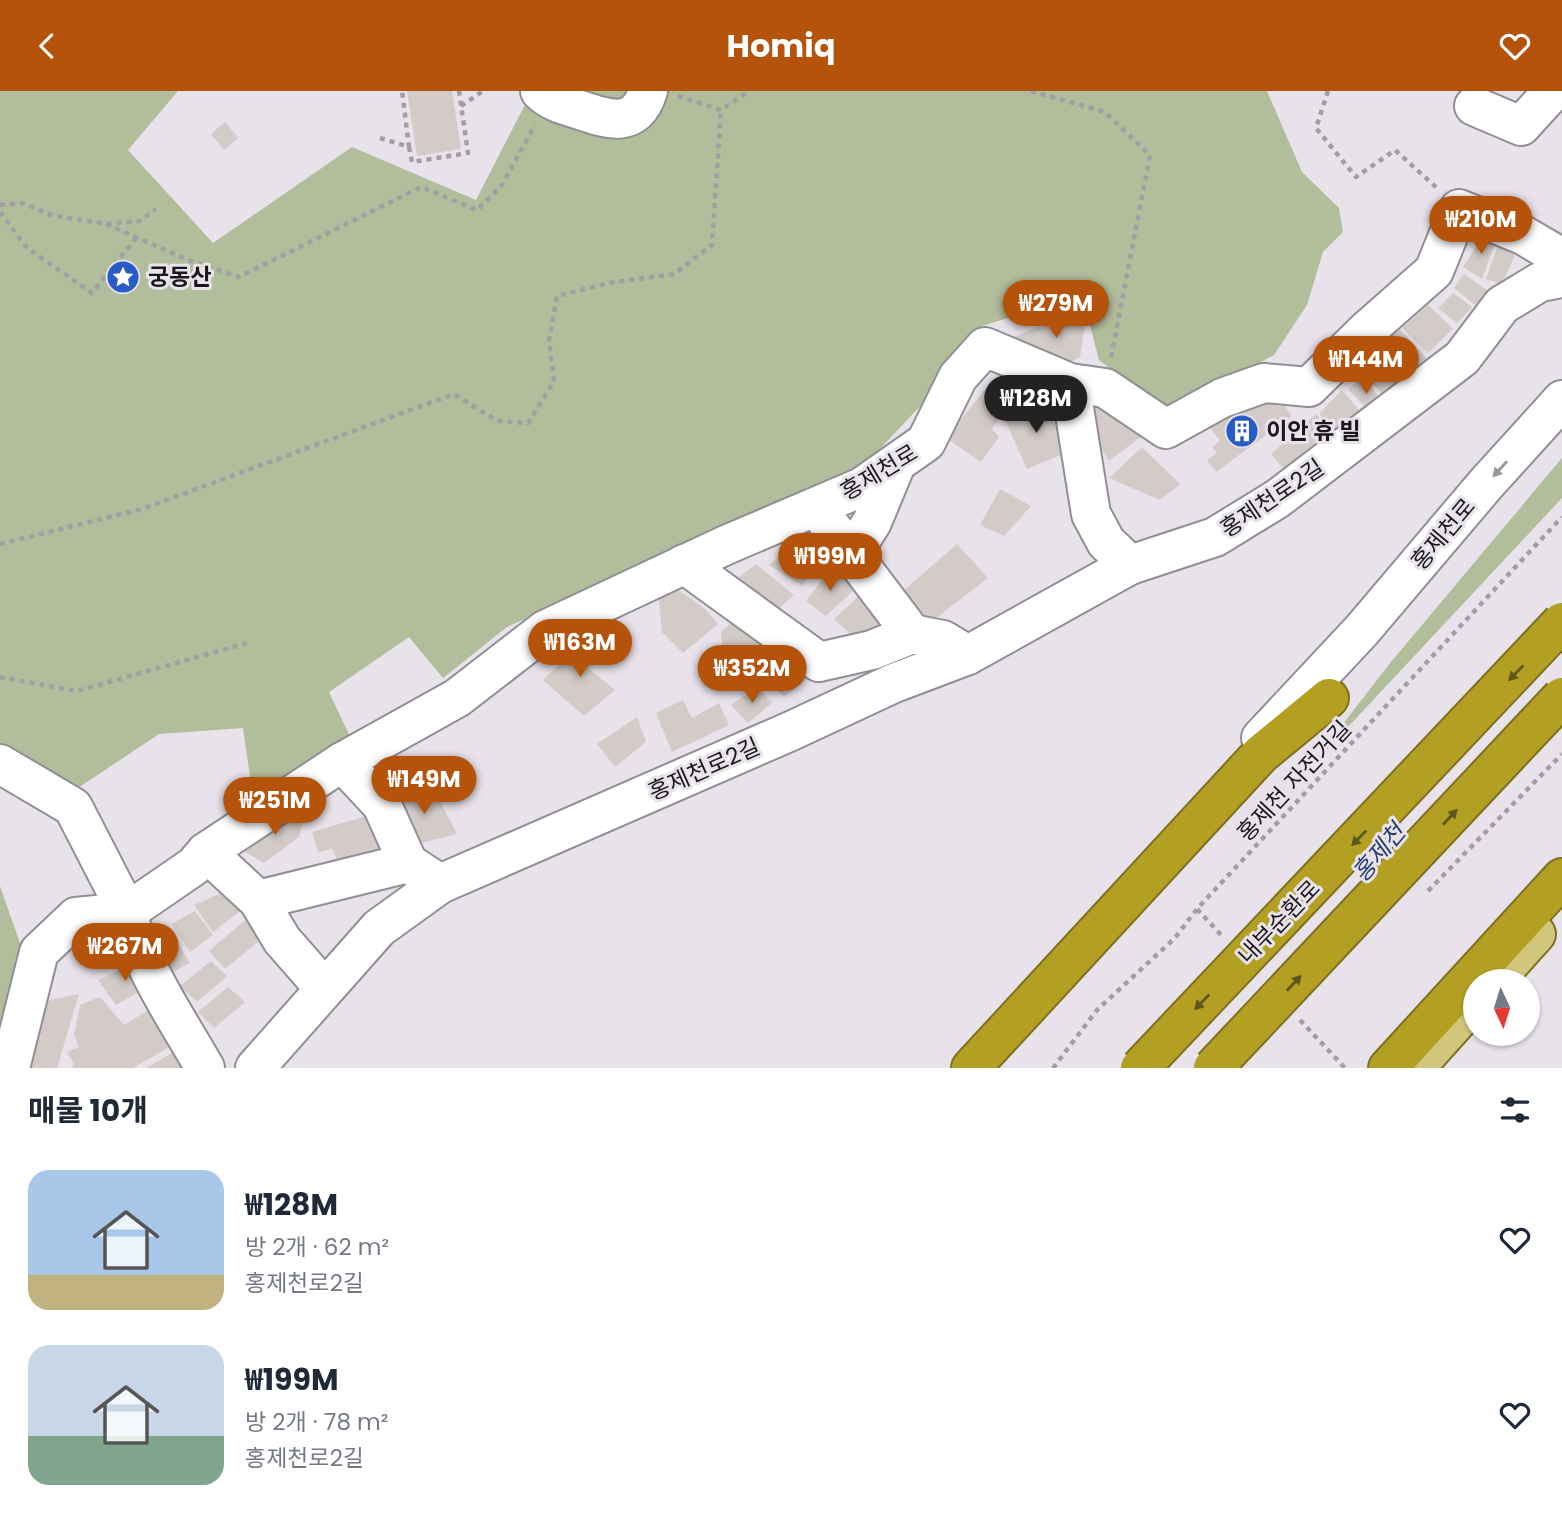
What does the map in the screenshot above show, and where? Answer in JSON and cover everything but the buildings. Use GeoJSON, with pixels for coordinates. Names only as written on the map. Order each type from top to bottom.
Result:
{"type":"FeatureCollection","features":[{"type":"Feature","properties":{"kind":"highway","name":"내부순환로"},"geometry":{"type":"LineString","coordinates":[[1140,1068],[1562,622]]}},
{"type":"Feature","properties":{"kind":"highway"},"geometry":{"type":"LineString","coordinates":[[1213,1068],[1562,697]]}},
{"type":"Feature","properties":{"kind":"highway"},"geometry":{"type":"LineString","coordinates":[[971,1068],[1261,754],[1329,698]]}},
{"type":"Feature","properties":{"kind":"highway"},"geometry":{"type":"LineString","coordinates":[[1388,1068],[1562,878]]}},
{"type":"Feature","properties":{"kind":"main road"},"geometry":{"type":"LineString","coordinates":[[1505,969],[1562,906]]}},
{"type":"Feature","properties":{"kind":"main road"},"geometry":{"type":"LineString","coordinates":[[1415,1068],[1463,1015]]}},
{"type":"Feature","properties":{"kind":"street"},"geometry":{"type":"LineString","coordinates":[[1474,106],[1521,126],[1553,91]]}},
{"type":"Feature","properties":{"kind":"street"},"geometry":{"type":"LineString","coordinates":[[544,95],[610,120],[630,117],[662,93]]}},
{"type":"Feature","properties":{"kind":"street"},"geometry":{"type":"LineString","coordinates":[[1459,209],[1523,235],[1562,258]]}},
{"type":"Feature","properties":{"kind":"street","name":"홍제천로"},"geometry":{"type":"LineString","coordinates":[[10,1068],[39,953],[76,917],[127,912],[194,866],[206,852],[342,762],[457,698],[545,630],[684,564],[862,487],[926,442],[958,377],[985,347],[1087,386],[1166,429],[1222,398],[1264,383],[1309,387],[1366,331],[1434,271],[1459,209]]}},
{"type":"Feature","properties":{"kind":"street","name":"홍제천로2길"},"geometry":{"type":"LineString","coordinates":[[255,1068],[379,928],[440,884],[791,731],[894,683],[968,655],[1130,565],[1215,537],[1278,499],[1462,358],[1502,305],[1541,282],[1562,278]]}},
{"type":"Feature","properties":{"kind":"street"},"geometry":{"type":"LineString","coordinates":[[1087,386],[1091,514],[1106,542],[1130,565]]}},
{"type":"Feature","properties":{"kind":"street","name":"홍제천로"},"geometry":{"type":"LineString","coordinates":[[952,1068],[1362,630],[1485,485],[1562,400]]}},
{"type":"Feature","properties":{"kind":"street","name":"홍제천로"},"geometry":{"type":"LineString","coordinates":[[996,1068],[1454,563],[1540,461],[1562,428]]}},
{"type":"Feature","properties":{"kind":"street"},"geometry":{"type":"LineString","coordinates":[[851,555],[872,522],[896,464]]}},
{"type":"Feature","properties":{"kind":"street"},"geometry":{"type":"LineString","coordinates":[[816,507],[912,634]]}},
{"type":"Feature","properties":{"kind":"street"},"geometry":{"type":"LineString","coordinates":[[684,564],[819,662],[872,650],[912,634],[943,640],[968,655]]}},
{"type":"Feature","properties":{"kind":"street"},"geometry":{"type":"LineString","coordinates":[[342,762],[382,805],[408,863],[440,884]]}},
{"type":"Feature","properties":{"kind":"street"},"geometry":{"type":"LineString","coordinates":[[0,764],[73,807],[127,912],[132,931],[162,992],[205,1068]]}},
{"type":"Feature","properties":{"kind":"street"},"geometry":{"type":"LineString","coordinates":[[206,852],[258,900],[282,940],[324,988]]}},
{"type":"Feature","properties":{"kind":"street"},"geometry":{"type":"LineString","coordinates":[[258,900],[408,863]]}},
{"type":"Feature","properties":{"kind":"path"},"geometry":{"type":"LineString","coordinates":[[402,91],[412,162],[468,153],[458,91]]}},
{"type":"Feature","properties":{"kind":"path"},"geometry":{"type":"LineString","coordinates":[[461,106],[483,91]]}},
{"type":"Feature","properties":{"kind":"path"},"geometry":{"type":"LineString","coordinates":[[721,110],[749,91]]}},
{"type":"Feature","properties":{"kind":"path"},"geometry":{"type":"LineString","coordinates":[[1328,91],[1316,128],[1356,177],[1395,150],[1459,209]]}},
{"type":"Feature","properties":{"kind":"path"},"geometry":{"type":"LineString","coordinates":[[1035,92],[1105,112],[1150,155],[1087,386]]}},
{"type":"Feature","properties":{"kind":"path"},"geometry":{"type":"LineString","coordinates":[[662,93],[721,110]]}},
{"type":"Feature","properties":{"kind":"path"},"geometry":{"type":"LineString","coordinates":[[0,205],[23,203],[51,215],[106,225],[188,260],[239,277],[421,187],[477,210],[502,185],[544,95]]}},
{"type":"Feature","properties":{"kind":"path"},"geometry":{"type":"LineString","coordinates":[[0,544],[142,509],[454,394],[497,421],[528,423],[554,381],[549,341],[557,296],[608,283],[674,274],[712,245],[721,110]]}},
{"type":"Feature","properties":{"kind":"path"},"geometry":{"type":"LineString","coordinates":[[380,138],[409,147]]}},
{"type":"Feature","properties":{"kind":"path"},"geometry":{"type":"LineString","coordinates":[[106,225],[140,221],[156,209]]}},
{"type":"Feature","properties":{"kind":"path"},"geometry":{"type":"LineString","coordinates":[[0,212],[27,248],[92,293],[136,238]]}},
{"type":"Feature","properties":{"kind":"path","name":"홍제천 자전거길"},"geometry":{"type":"LineString","coordinates":[[1053,1068],[1097,1010],[1175,938],[1197,909],[1562,517]]}},
{"type":"Feature","properties":{"kind":"path"},"geometry":{"type":"LineString","coordinates":[[0,677],[77,691],[247,643]]}},
{"type":"Feature","properties":{"kind":"green space"},"geometry":{"type":"Polygon","coordinates":[[[0,91],[178,91],[128,150],[213,243],[352,147],[476,200],[532,91],[1267,91],[1302,172],[1339,208],[1343,232],[1323,252],[1307,305],[1274,355],[1167,413],[1099,360],[1082,295],[982,326],[924,402],[861,469],[507,627],[443,678],[409,637],[329,692],[354,745],[253,798],[243,728],[159,734],[72,792],[0,744],[0,91]]]}},
{"type":"Feature","properties":{"kind":"green space"},"geometry":{"type":"Polygon","coordinates":[[[1562,458],[1562,498],[1304,774],[1391,662],[1562,458]]]}},
{"type":"Feature","properties":{"kind":"green space"},"geometry":{"type":"Polygon","coordinates":[[[0,886],[22,949],[0,1059],[0,886]]]}},
{"type":"Feature","properties":{"kind":"pier"},"geometry":{"type":"Polygon","coordinates":[[[1562,587],[1562,720],[1231,1068],[1132,1068],[1241,948],[1441,717],[1514,645],[1562,587]]]}},
{"type":"Feature","properties":{"kind":"place","name":"궁동산"},"geometry":{"type":"Point","coordinates":[123,277]}},
{"type":"Feature","properties":{"kind":"place","name":"이안 휴 빌"},"geometry":{"type":"Point","coordinates":[1242,431]}},
{"type":"Feature","properties":{"kind":"water label","name":"홍제천"},"geometry":{"type":"Point","coordinates":[1379,853]}}]}
